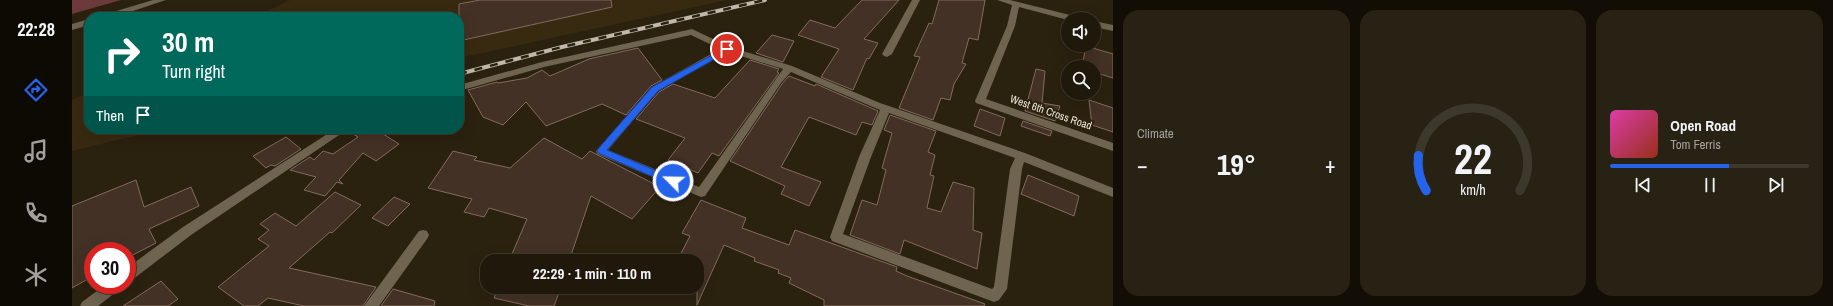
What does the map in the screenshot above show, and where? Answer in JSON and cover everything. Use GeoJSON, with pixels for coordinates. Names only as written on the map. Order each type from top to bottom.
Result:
{"type":"FeatureCollection","features":[{"type":"Feature","properties":{"kind":"street"},"geometry":{"type":"LineString","coordinates":[[122,12],[162,0]]}},
{"type":"Feature","properties":{"kind":"street"},"geometry":{"type":"LineString","coordinates":[[887,54],[916,0]]}},
{"type":"Feature","properties":{"kind":"street"},"geometry":{"type":"LineString","coordinates":[[1001,0],[1061,15]]}},
{"type":"Feature","properties":{"kind":"street","name":"West 6th Cross Road"},"geometry":{"type":"LineString","coordinates":[[1016,4],[1010,26],[980,101],[1113,147]]}},
{"type":"Feature","properties":{"kind":"street"},"geometry":{"type":"LineString","coordinates":[[72,28],[84,24]]}},
{"type":"Feature","properties":{"kind":"street"},"geometry":{"type":"LineString","coordinates":[[1101,25],[1113,28]]}},
{"type":"Feature","properties":{"kind":"street"},"geometry":{"type":"LineString","coordinates":[[464,87],[542,65],[692,32],[727,49],[789,68],[886,108],[1021,156],[1113,193]]}},
{"type":"Feature","properties":{"kind":"street"},"geometry":{"type":"LineString","coordinates":[[727,49],[655,89],[601,151],[701,193],[778,81],[789,68]]}},
{"type":"Feature","properties":{"kind":"street"},"geometry":{"type":"LineString","coordinates":[[886,108],[865,157],[836,237],[994,296],[1000,289],[1016,169],[1021,156]]}},
{"type":"Feature","properties":{"kind":"street"},"geometry":{"type":"LineString","coordinates":[[136,269],[188,231],[335,134]]}},
{"type":"Feature","properties":{"kind":"street"},"geometry":{"type":"LineString","coordinates":[[370,306],[423,235]]}},
{"type":"Feature","properties":{"kind":"street"},"geometry":{"type":"LineString","coordinates":[[87,306],[103,294]]}},
{"type":"Feature","properties":{"kind":"shaded area"},"geometry":{"type":"Polygon","coordinates":[[[72,0],[121,0],[72,14],[72,0]]]}},
{"type":"Feature","properties":{"kind":"shaded area"},"geometry":{"type":"Polygon","coordinates":[[[290,0],[727,0],[464,57],[464,12],[266,12],[290,0]]]}},
{"type":"Feature","properties":{"kind":"shaded area"},"geometry":{"type":"Polygon","coordinates":[[[84,94],[84,134],[142,134],[72,151],[72,100],[84,94]]]}},
{"type":"Feature","properties":{"kind":"building"},"geometry":{"type":"Polygon","coordinates":[[[480,0],[611,0],[612,7],[464,40],[464,12],[459,12],[459,4],[480,0]]]}},
{"type":"Feature","properties":{"kind":"building"},"geometry":{"type":"Polygon","coordinates":[[[862,0],[899,0],[864,39],[878,43],[869,59],[867,58],[853,90],[821,77],[839,49],[798,35],[810,20],[835,28],[862,0]]]}},
{"type":"Feature","properties":{"kind":"building"},"geometry":{"type":"Polygon","coordinates":[[[939,0],[985,0],[978,40],[969,38],[962,63],[966,64],[954,84],[950,100],[941,98],[933,120],[899,108],[920,57],[914,56],[929,23],[932,24],[939,0]]]}},
{"type":"Feature","properties":{"kind":"building"},"geometry":{"type":"Polygon","coordinates":[[[772,35],[794,41],[783,62],[756,53],[772,35]]]}},
{"type":"Feature","properties":{"kind":"building"},"geometry":{"type":"Polygon","coordinates":[[[638,48],[662,80],[651,86],[626,115],[602,104],[546,126],[526,102],[503,125],[483,117],[468,90],[497,82],[527,78],[542,70],[550,76],[589,59],[638,48]]]}},
{"type":"Feature","properties":{"kind":"building"},"geometry":{"type":"Polygon","coordinates":[[[1101,50],[1113,54],[1113,78],[1101,74],[1101,60],[1083,60],[1085,52],[1101,52],[1101,50]]]}},
{"type":"Feature","properties":{"kind":"building"},"geometry":{"type":"Polygon","coordinates":[[[750,60],[779,69],[777,72],[779,73],[719,156],[712,153],[698,173],[668,160],[685,138],[636,119],[659,92],[673,84],[715,98],[750,60]]]}},
{"type":"Feature","properties":{"kind":"building"},"geometry":{"type":"Polygon","coordinates":[[[1036,69],[1045,71],[1042,103],[1060,106],[1055,121],[1025,111],[1036,69]]]}},
{"type":"Feature","properties":{"kind":"building"},"geometry":{"type":"Polygon","coordinates":[[[789,76],[815,86],[816,84],[878,111],[872,125],[862,122],[856,135],[809,117],[781,167],[821,182],[809,206],[781,194],[785,186],[730,161],[789,76]]]}},
{"type":"Feature","properties":{"kind":"building"},"geometry":{"type":"Polygon","coordinates":[[[1089,100],[1113,108],[1113,132],[1092,125],[1089,100]]]}},
{"type":"Feature","properties":{"kind":"building"},"geometry":{"type":"Polygon","coordinates":[[[980,109],[1005,118],[1000,136],[974,126],[980,109]]]}},
{"type":"Feature","properties":{"kind":"building"},"geometry":{"type":"Polygon","coordinates":[[[890,115],[936,131],[928,152],[935,155],[930,175],[934,176],[927,208],[941,212],[953,182],[974,188],[973,230],[982,233],[977,269],[904,240],[900,254],[850,235],[862,200],[877,205],[886,170],[882,168],[892,133],[884,130],[890,115]]]}},
{"type":"Feature","properties":{"kind":"building"},"geometry":{"type":"Polygon","coordinates":[[[1023,121],[1052,131],[1050,136],[1021,126],[1023,121]]]}},
{"type":"Feature","properties":{"kind":"building"},"geometry":{"type":"Polygon","coordinates":[[[353,134],[383,134],[399,144],[376,161],[363,153],[339,180],[343,184],[337,182],[325,196],[304,190],[316,177],[290,170],[310,157],[314,160],[323,151],[333,154],[358,137],[353,134]]]}},
{"type":"Feature","properties":{"kind":"building"},"geometry":{"type":"Polygon","coordinates":[[[286,137],[301,149],[275,166],[271,165],[266,168],[253,156],[286,137]]]}},
{"type":"Feature","properties":{"kind":"building"},"geometry":{"type":"Polygon","coordinates":[[[544,138],[582,159],[590,151],[660,187],[632,219],[591,196],[571,254],[512,254],[527,219],[489,208],[484,217],[464,212],[472,199],[428,188],[453,151],[477,157],[474,160],[510,168],[544,138]]]}},
{"type":"Feature","properties":{"kind":"building"},"geometry":{"type":"Polygon","coordinates":[[[1028,175],[1079,196],[1074,216],[1021,194],[1028,175]]]}},
{"type":"Feature","properties":{"kind":"building"},"geometry":{"type":"Polygon","coordinates":[[[136,180],[144,207],[191,187],[199,206],[149,229],[156,243],[136,253],[136,242],[84,242],[84,281],[72,288],[72,206],[136,180]]]}},
{"type":"Feature","properties":{"kind":"building"},"geometry":{"type":"Polygon","coordinates":[[[335,192],[361,205],[332,233],[330,232],[289,268],[376,287],[363,306],[304,306],[268,298],[258,306],[244,306],[218,287],[269,246],[258,239],[269,230],[260,224],[275,213],[296,226],[335,192]]]}},
{"type":"Feature","properties":{"kind":"building"},"geometry":{"type":"Polygon","coordinates":[[[394,197],[410,204],[388,226],[372,218],[394,197]]]}},
{"type":"Feature","properties":{"kind":"building"},"geometry":{"type":"Polygon","coordinates":[[[701,200],[746,218],[742,228],[789,245],[795,230],[897,267],[896,271],[907,276],[985,304],[984,306],[824,306],[824,300],[789,283],[791,278],[778,273],[779,270],[754,261],[755,258],[724,245],[704,289],[704,254],[681,254],[690,236],[682,233],[701,200]]]}},
{"type":"Feature","properties":{"kind":"building"},"geometry":{"type":"Polygon","coordinates":[[[161,281],[178,299],[168,306],[123,306],[161,281]]]}},
{"type":"Feature","properties":{"kind":"building"},"geometry":{"type":"Polygon","coordinates":[[[393,289],[435,301],[434,306],[381,306],[393,289]]]}},
{"type":"Feature","properties":{"kind":"building"},"geometry":{"type":"Polygon","coordinates":[[[495,294],[558,294],[554,306],[529,306],[494,298],[495,294]]]}},
{"type":"Feature","properties":{"kind":"building"},"geometry":{"type":"Polygon","coordinates":[[[697,294],[702,294],[697,305],[697,294]]]}},
{"type":"Feature","properties":{"kind":"railway"},"geometry":{"type":"LineString","coordinates":[[464,73],[562,47],[765,0]]}},
{"type":"Feature","properties":{"kind":"route"},"geometry":{"type":"LineString","coordinates":[[673,181],[601,151],[655,89],[727,49]]}}]}
